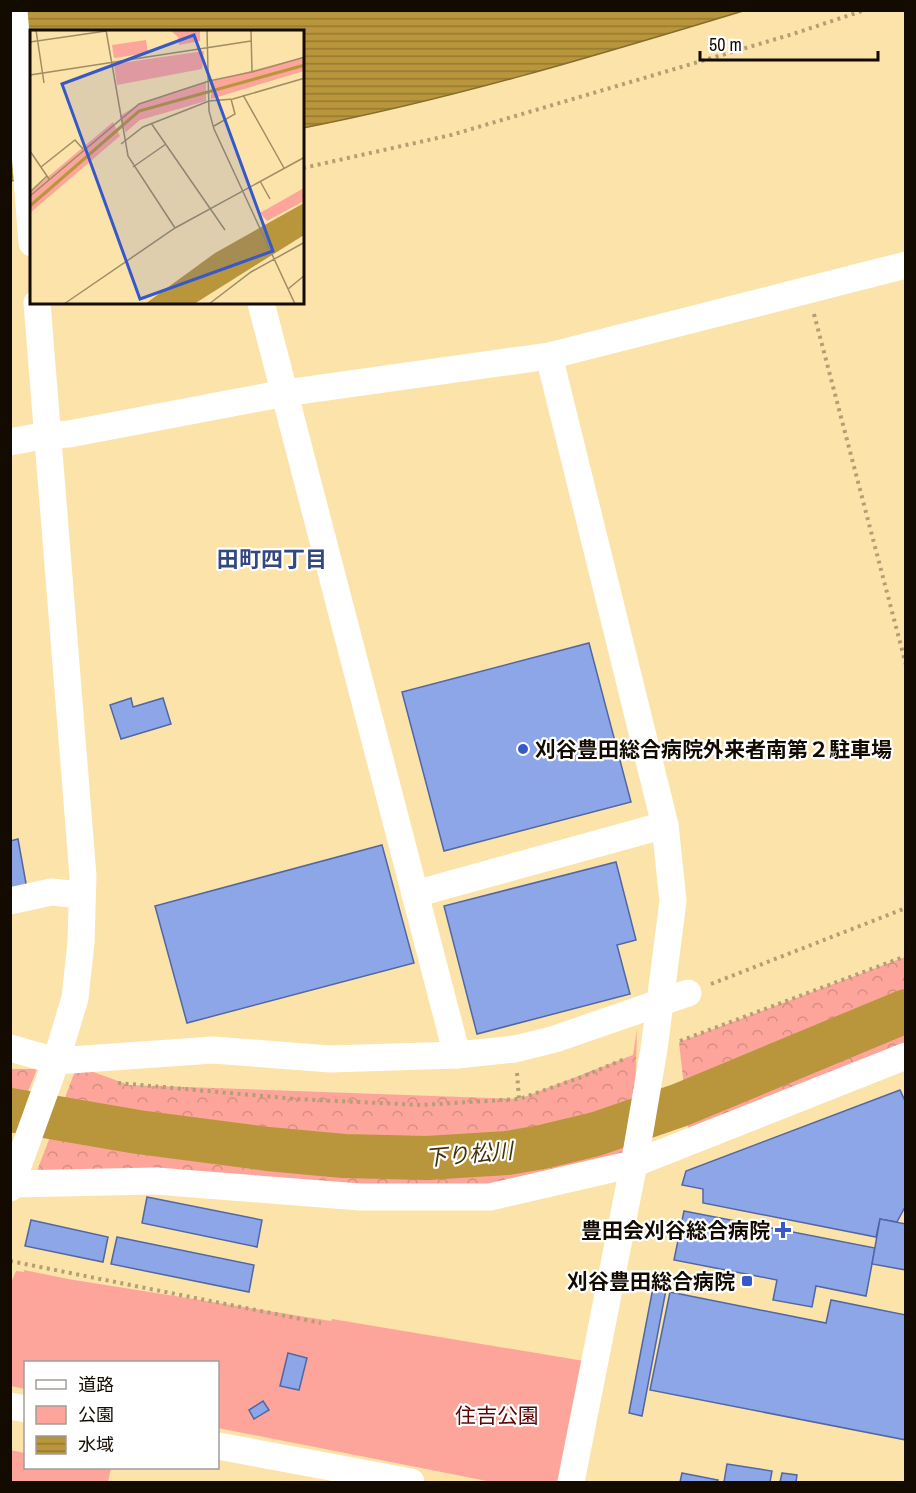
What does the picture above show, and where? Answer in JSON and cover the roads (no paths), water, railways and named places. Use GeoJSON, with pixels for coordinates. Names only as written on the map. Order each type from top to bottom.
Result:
{"type":"FeatureCollection","features":[{"type":"Feature","properties":{"kind":"street"},"geometry":{"type":"LineString","coordinates":[[14,10],[30,224]]}},
{"type":"Feature","properties":{"kind":"street"},"geometry":{"type":"LineString","coordinates":[[10,442],[47,435],[69,434],[285,393],[549,356],[906,265]]}},
{"type":"Feature","properties":{"kind":"street"},"geometry":{"type":"LineString","coordinates":[[37,304],[83,876],[81,942],[75,998],[54,1066],[11,1185],[156,1181],[360,1197],[490,1197],[635,1156],[906,1056]]}},
{"type":"Feature","properties":{"kind":"street"},"geometry":{"type":"LineString","coordinates":[[261,304],[457,1055]]}},
{"type":"Feature","properties":{"kind":"street"},"geometry":{"type":"LineString","coordinates":[[549,356],[666,825],[674,901],[654,1049],[571,1482]]}},
{"type":"Feature","properties":{"kind":"street"},"geometry":{"type":"LineString","coordinates":[[415,894],[666,825]]}},
{"type":"Feature","properties":{"kind":"street"},"geometry":{"type":"LineString","coordinates":[[10,901],[51,892],[82,895]]}},
{"type":"Feature","properties":{"kind":"street"},"geometry":{"type":"LineString","coordinates":[[10,1048],[54,1066],[213,1050],[330,1059],[457,1055],[515,1049],[555,1039],[688,993]]}},
{"type":"Feature","properties":{"kind":"street"},"geometry":{"type":"LineString","coordinates":[[219,1446],[411,1482]]}},
{"type":"Feature","properties":{"kind":"water"},"geometry":{"type":"Polygon","coordinates":[[[11,11],[743,11],[469,90],[304,128],[304,30],[30,30],[30,178],[11,181],[11,11]]]}},
{"type":"Feature","properties":{"kind":"waterway","name":"下り松川"},"geometry":{"type":"LineString","coordinates":[[10,1110],[138,1132],[268,1149],[344,1156],[427,1158],[507,1153],[596,1134],[680,1105],[906,1011]]}},
{"type":"Feature","properties":{"kind":"place","name":"刈谷豊田総合病院外来者南第２駐車場"},"geometry":{"type":"Point","coordinates":[523,749]}},
{"type":"Feature","properties":{"kind":"place","name":"豊田会刈谷総合病院"},"geometry":{"type":"Point","coordinates":[783,1230]}},
{"type":"Feature","properties":{"kind":"place","name":"刈谷豊田総合病院"},"geometry":{"type":"Point","coordinates":[747,1281]}},
{"type":"Feature","properties":{"kind":"district","name":"田町四丁目"},"geometry":{"type":"Point","coordinates":[272,559]}},
{"type":"Feature","properties":{"kind":"park label","name":"住吉公園"},"geometry":{"type":"Point","coordinates":[497,1415]}}]}
